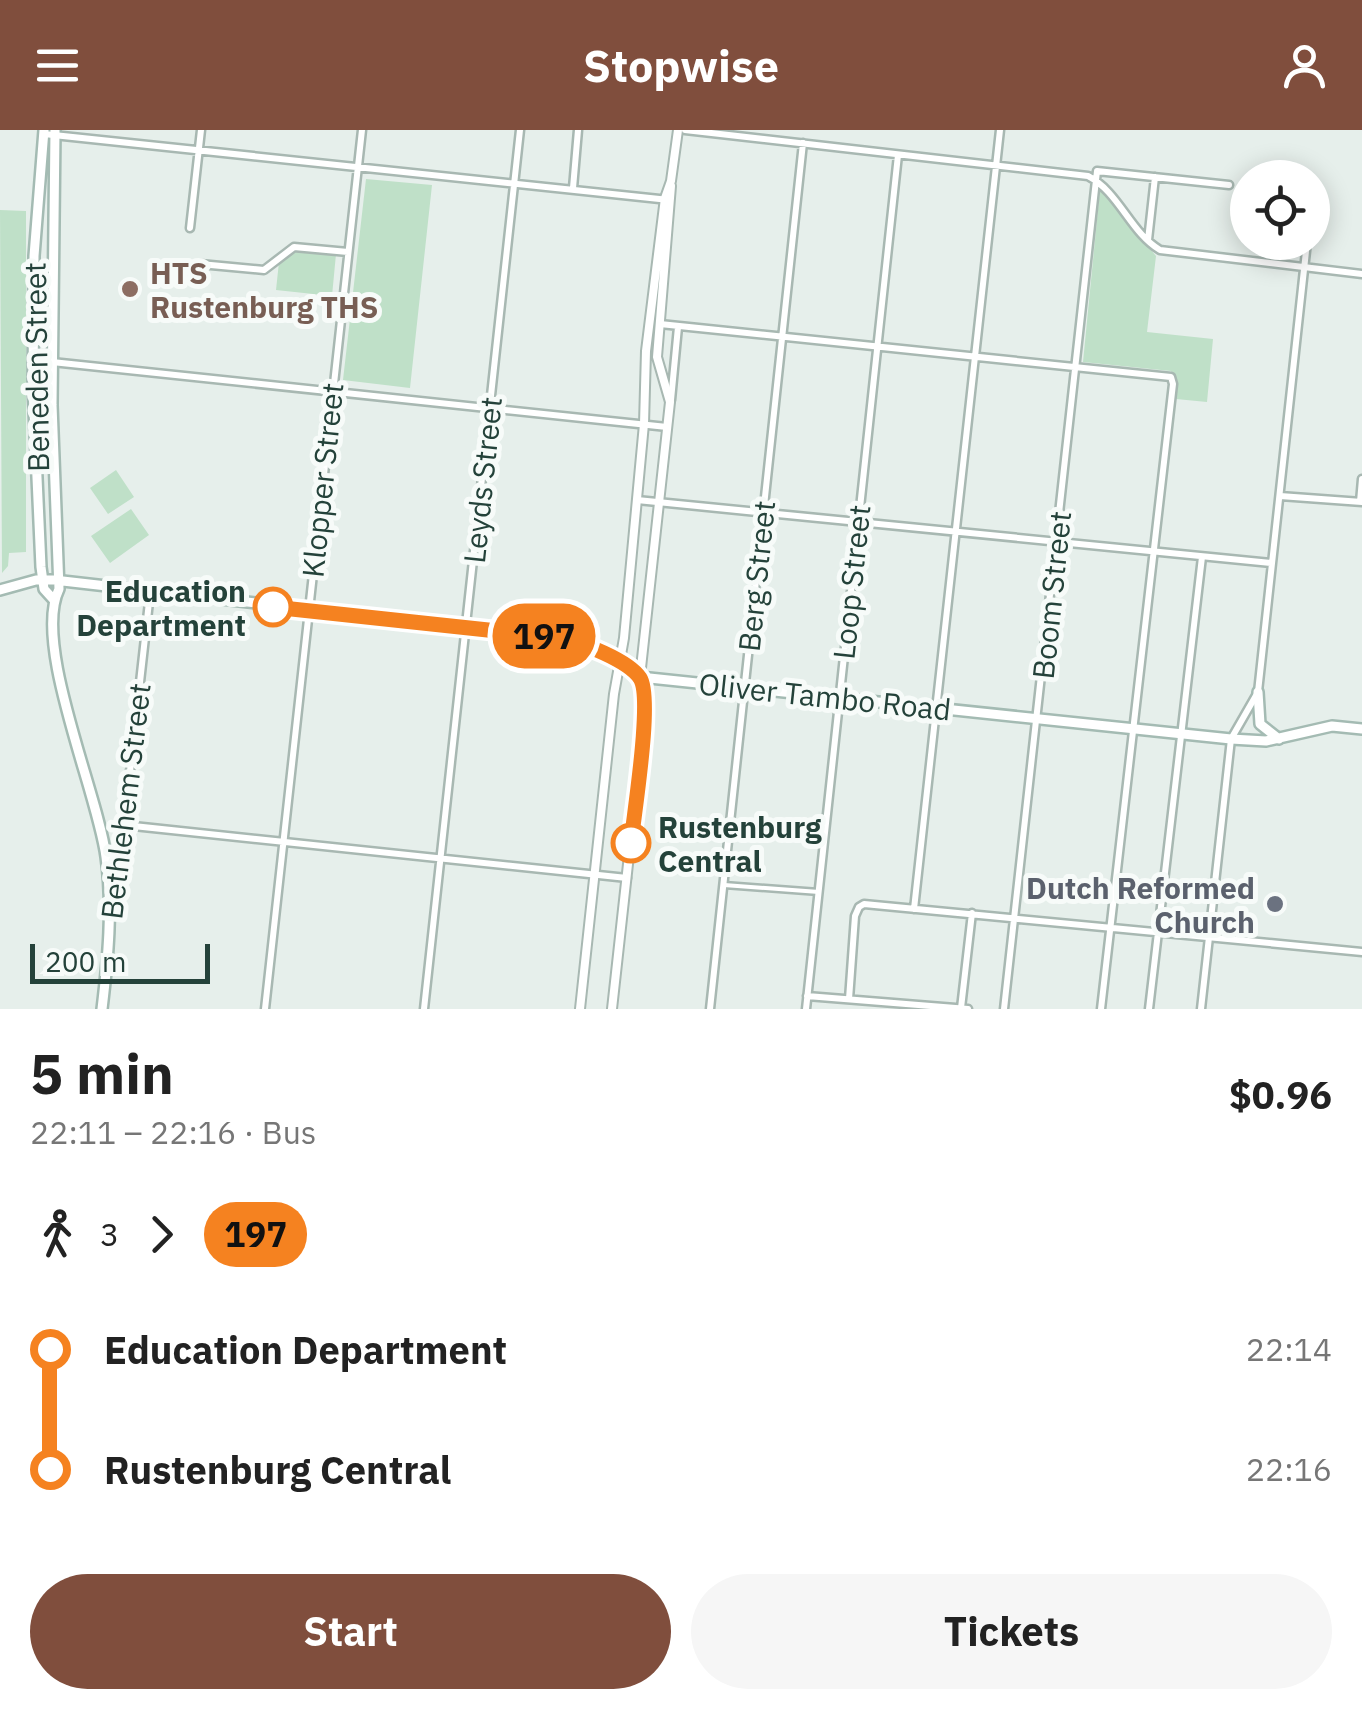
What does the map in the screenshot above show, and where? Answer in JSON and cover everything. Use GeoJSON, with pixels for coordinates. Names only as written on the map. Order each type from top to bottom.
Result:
{"type":"FeatureCollection","features":[{"type":"Feature","properties":{"kind":"main road","name":"Beneden Street"},"geometry":{"type":"LineString","coordinates":[[49,132],[34,256],[34,360],[42,580],[54,600]]}},
{"type":"Feature","properties":{"kind":"main road","name":"Beneden Street"},"geometry":{"type":"LineString","coordinates":[[49,132],[58,667],[102,836],[110,912]]}},
{"type":"Feature","properties":{"kind":"main road"},"geometry":{"type":"LineString","coordinates":[[0,590],[42,580],[58,581],[577,642],[621,662],[640,678]]}},
{"type":"Feature","properties":{"kind":"main road","name":"Oliver Tambo Road"},"geometry":{"type":"LineString","coordinates":[[640,678],[1231,739],[1279,739],[1332,726],[1362,729]]}},
{"type":"Feature","properties":{"kind":"main road"},"geometry":{"type":"LineString","coordinates":[[1258,692],[1260,724],[1279,739]]}},
{"type":"Feature","properties":{"kind":"main road","name":"Bethlehem Street"},"geometry":{"type":"LineString","coordinates":[[102,1009],[110,912]]}},
{"type":"Feature","properties":{"kind":"street"},"geometry":{"type":"LineString","coordinates":[[190,228],[200,130]]}},
{"type":"Feature","properties":{"kind":"street","name":"Klopper Street"},"geometry":{"type":"LineString","coordinates":[[265,1009],[362,130]]}},
{"type":"Feature","properties":{"kind":"street","name":"Leyds Street"},"geometry":{"type":"LineString","coordinates":[[424,1009],[520,130]]}},
{"type":"Feature","properties":{"kind":"street"},"geometry":{"type":"LineString","coordinates":[[573,188],[578,130]]}},
{"type":"Feature","properties":{"kind":"street"},"geometry":{"type":"LineString","coordinates":[[670,402],[657,357],[670,180],[685,130],[1088,176],[1096,180],[1148,240],[1166,252],[1362,274]]}},
{"type":"Feature","properties":{"kind":"street"},"geometry":{"type":"LineString","coordinates":[[914,909],[1000,130]]}},
{"type":"Feature","properties":{"kind":"street"},"geometry":{"type":"LineString","coordinates":[[49,132],[668,201]]}},
{"type":"Feature","properties":{"kind":"street","name":"Berg Street"},"geometry":{"type":"LineString","coordinates":[[710,1009],[803,143]]}},
{"type":"Feature","properties":{"kind":"street","name":"Loop Street"},"geometry":{"type":"LineString","coordinates":[[806,1009],[898,155]]}},
{"type":"Feature","properties":{"kind":"street"},"geometry":{"type":"LineString","coordinates":[[1096,180],[1098,170],[1229,185]]}},
{"type":"Feature","properties":{"kind":"street"},"geometry":{"type":"LineString","coordinates":[[1148,240],[1154,177]]}},
{"type":"Feature","properties":{"kind":"street","name":"Boom Street"},"geometry":{"type":"LineString","coordinates":[[1004,1009],[1096,180]]}},
{"type":"Feature","properties":{"kind":"street"},"geometry":{"type":"LineString","coordinates":[[580,1009],[614,694],[621,662],[644,424],[646,351],[668,201]]}},
{"type":"Feature","properties":{"kind":"street"},"geometry":{"type":"LineString","coordinates":[[200,264],[264,270],[294,247],[348,252]]}},
{"type":"Feature","properties":{"kind":"street"},"geometry":{"type":"LineString","coordinates":[[1200,1009],[1231,739],[1258,692],[1305,260]]}},
{"type":"Feature","properties":{"kind":"street"},"geometry":{"type":"LineString","coordinates":[[660,324],[1171,377],[1100,1009]]}},
{"type":"Feature","properties":{"kind":"street"},"geometry":{"type":"LineString","coordinates":[[612,1009],[646,701],[640,678],[678,326]]}},
{"type":"Feature","properties":{"kind":"street"},"geometry":{"type":"LineString","coordinates":[[34,360],[667,426]]}},
{"type":"Feature","properties":{"kind":"street"},"geometry":{"type":"LineString","coordinates":[[1280,496],[1361,502],[1362,479]]}},
{"type":"Feature","properties":{"kind":"street"},"geometry":{"type":"LineString","coordinates":[[637,500],[1271,564]]}},
{"type":"Feature","properties":{"kind":"street"},"geometry":{"type":"LineString","coordinates":[[1150,1009],[1202,557]]}},
{"type":"Feature","properties":{"kind":"street","name":"Bethlehem Street"},"geometry":{"type":"LineString","coordinates":[[110,912],[124,825],[150,593]]}},
{"type":"Feature","properties":{"kind":"street"},"geometry":{"type":"LineString","coordinates":[[124,825],[627,878]]}},
{"type":"Feature","properties":{"kind":"street"},"geometry":{"type":"LineString","coordinates":[[724,885],[820,892]]}},
{"type":"Feature","properties":{"kind":"street"},"geometry":{"type":"LineString","coordinates":[[848,1000],[856,916],[864,904],[1362,952]]}},
{"type":"Feature","properties":{"kind":"street"},"geometry":{"type":"LineString","coordinates":[[807,996],[965,1009],[972,913]]}},
{"type":"Feature","properties":{"kind":"green space"},"geometry":{"type":"Polygon","coordinates":[[[366,179],[432,185],[410,388],[343,380],[366,179]]]}},
{"type":"Feature","properties":{"kind":"green space"},"geometry":{"type":"Polygon","coordinates":[[[1100,189],[1156,256],[1147,332],[1213,339],[1207,402],[1176,399],[1178,383],[1171,371],[1083,362],[1100,189]]]}},
{"type":"Feature","properties":{"kind":"green space"},"geometry":{"type":"Polygon","coordinates":[[[0,210],[26,211],[26,552],[9,553],[8,566],[2,573],[0,210]]]}},
{"type":"Feature","properties":{"kind":"green space"},"geometry":{"type":"Polygon","coordinates":[[[299,250],[336,254],[332,296],[276,290],[279,262],[299,250]]]}},
{"type":"Feature","properties":{"kind":"green space"},"geometry":{"type":"Polygon","coordinates":[[[116,470],[134,497],[108,514],[90,488],[116,470]]]}},
{"type":"Feature","properties":{"kind":"green space"},"geometry":{"type":"Polygon","coordinates":[[[131,509],[149,535],[110,563],[91,536],[131,509]]]}},
{"type":"Feature","properties":{"kind":"bus line","name":"197"},"geometry":{"type":"LineString","coordinates":[[273,607],[563,638],[620,663],[640,678],[646,701],[631,843]]}},
{"type":"Feature","properties":{"kind":"place","name":"HTS Rustenburg THS"},"geometry":{"type":"Point","coordinates":[130,289]}},
{"type":"Feature","properties":{"kind":"place","name":"Education Department"},"geometry":{"type":"Point","coordinates":[273,607]}},
{"type":"Feature","properties":{"kind":"place","name":"Rustenburg Central"},"geometry":{"type":"Point","coordinates":[631,843]}},
{"type":"Feature","properties":{"kind":"place","name":"Dutch Reformed Church"},"geometry":{"type":"Point","coordinates":[1275,904]}}]}
